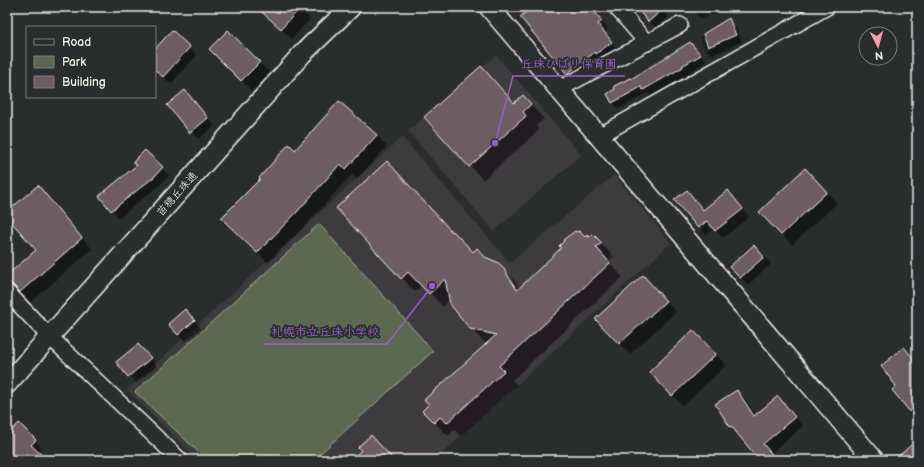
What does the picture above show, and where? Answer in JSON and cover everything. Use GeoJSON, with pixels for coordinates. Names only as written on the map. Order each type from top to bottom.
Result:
{"type":"FeatureCollection","features":[{"type":"Feature","properties":{"kind":"street","name":"苗穂丘珠通"},"geometry":{"type":"LineString","coordinates":[[7,384],[303,53],[351,7]]}},
{"type":"Feature","properties":{"kind":"street"},"geometry":{"type":"LineString","coordinates":[[489,7],[874,460]]}},
{"type":"Feature","properties":{"kind":"street"},"geometry":{"type":"LineString","coordinates":[[616,7],[647,43]]}},
{"type":"Feature","properties":{"kind":"street"},"geometry":{"type":"LineString","coordinates":[[599,136],[827,7]]}},
{"type":"Feature","properties":{"kind":"street"},"geometry":{"type":"LineString","coordinates":[[559,89],[680,24]]}},
{"type":"Feature","properties":{"kind":"street"},"geometry":{"type":"LineString","coordinates":[[7,292],[49,336],[180,460]]}},
{"type":"Feature","properties":{"kind":"shaded area"},"geometry":{"type":"Polygon","coordinates":[[[496,55],[581,155],[494,231],[408,131],[496,55]]]}},
{"type":"Feature","properties":{"kind":"shaded area"},"geometry":{"type":"Polygon","coordinates":[[[402,137],[510,263],[614,175],[671,243],[435,460],[197,460],[127,390],[402,137]]]}},
{"type":"Feature","properties":{"kind":"green space"},"geometry":{"type":"Polygon","coordinates":[[[319,224],[433,351],[313,460],[207,460],[135,392],[319,224]]]}},
{"type":"Feature","properties":{"kind":"building"},"geometry":{"type":"Polygon","coordinates":[[[256,7],[301,7],[281,29],[256,7]]]}},
{"type":"Feature","properties":{"kind":"building"},"geometry":{"type":"Polygon","coordinates":[[[532,7],[591,7],[602,21],[598,24],[612,42],[596,54],[595,52],[567,74],[520,17],[532,7]]]}},
{"type":"Feature","properties":{"kind":"building"},"geometry":{"type":"Polygon","coordinates":[[[636,7],[666,7],[648,22],[636,7]]]}},
{"type":"Feature","properties":{"kind":"building"},"geometry":{"type":"Polygon","coordinates":[[[729,18],[736,35],[708,47],[703,34],[729,18]]]}},
{"type":"Feature","properties":{"kind":"building"},"geometry":{"type":"Polygon","coordinates":[[[172,30],[190,47],[163,77],[156,71],[156,48],[172,30]]]}},
{"type":"Feature","properties":{"kind":"building"},"geometry":{"type":"Polygon","coordinates":[[[228,30],[260,62],[241,81],[209,49],[228,30]]]}},
{"type":"Feature","properties":{"kind":"building"},"geometry":{"type":"Polygon","coordinates":[[[690,42],[701,55],[643,90],[641,87],[612,103],[607,94],[615,89],[614,86],[630,78],[631,79],[690,42]]]}},
{"type":"Feature","properties":{"kind":"building"},"geometry":{"type":"Polygon","coordinates":[[[481,66],[514,103],[523,95],[531,104],[523,112],[526,116],[469,167],[424,117],[481,66]]]}},
{"type":"Feature","properties":{"kind":"building"},"geometry":{"type":"Polygon","coordinates":[[[185,90],[208,118],[190,133],[167,105],[185,90]]]}},
{"type":"Feature","properties":{"kind":"building"},"geometry":{"type":"Polygon","coordinates":[[[339,101],[377,135],[346,169],[340,164],[297,212],[257,253],[221,218],[260,179],[259,178],[289,144],[295,150],[339,101]]]}},
{"type":"Feature","properties":{"kind":"building"},"geometry":{"type":"Polygon","coordinates":[[[145,150],[163,167],[154,177],[111,211],[99,196],[137,165],[133,162],[145,150]]]}},
{"type":"Feature","properties":{"kind":"building"},"geometry":{"type":"Polygon","coordinates":[[[387,161],[452,232],[453,231],[473,252],[477,248],[485,257],[502,266],[517,290],[561,248],[559,246],[564,241],[563,240],[575,231],[579,231],[585,237],[587,235],[589,237],[593,234],[602,243],[596,247],[610,263],[499,366],[504,371],[447,423],[440,417],[434,423],[422,411],[429,404],[424,400],[496,335],[470,329],[450,304],[445,279],[429,294],[408,272],[401,279],[336,208],[387,161]]]}},
{"type":"Feature","properties":{"kind":"building"},"geometry":{"type":"Polygon","coordinates":[[[805,168],[827,192],[781,235],[759,212],[805,168]]]}},
{"type":"Feature","properties":{"kind":"building"},"geometry":{"type":"Polygon","coordinates":[[[38,185],[82,238],[20,292],[7,279],[7,275],[36,250],[7,217],[7,212],[38,185]]]}},
{"type":"Feature","properties":{"kind":"building"},"geometry":{"type":"Polygon","coordinates":[[[687,190],[703,210],[728,190],[743,209],[715,231],[707,221],[698,228],[674,200],[687,190]]]}},
{"type":"Feature","properties":{"kind":"building"},"geometry":{"type":"Polygon","coordinates":[[[754,245],[764,257],[740,278],[729,267],[754,245]]]}},
{"type":"Feature","properties":{"kind":"building"},"geometry":{"type":"Polygon","coordinates":[[[643,275],[666,301],[619,344],[595,319],[643,275]]]}},
{"type":"Feature","properties":{"kind":"building"},"geometry":{"type":"Polygon","coordinates":[[[185,309],[195,320],[178,335],[168,324],[185,309]]]}},
{"type":"Feature","properties":{"kind":"building"},"geometry":{"type":"Polygon","coordinates":[[[693,330],[716,354],[672,396],[649,372],[693,330]]]}},
{"type":"Feature","properties":{"kind":"building"},"geometry":{"type":"Polygon","coordinates":[[[138,344],[151,358],[128,377],[116,362],[138,344]]]}},
{"type":"Feature","properties":{"kind":"building"},"geometry":{"type":"Polygon","coordinates":[[[904,347],[917,363],[917,405],[910,412],[892,390],[896,386],[881,366],[904,347]]]}},
{"type":"Feature","properties":{"kind":"building"},"geometry":{"type":"Polygon","coordinates":[[[737,390],[754,416],[778,396],[795,417],[763,444],[777,460],[759,460],[731,426],[730,427],[715,404],[737,390]]]}},
{"type":"Feature","properties":{"kind":"building"},"geometry":{"type":"Polygon","coordinates":[[[19,423],[36,440],[31,445],[47,460],[7,460],[7,435],[19,423]]]}},
{"type":"Feature","properties":{"kind":"building"},"geometry":{"type":"Polygon","coordinates":[[[371,435],[394,460],[351,460],[361,450],[358,447],[371,435]]]}},
{"type":"Feature","properties":{"kind":"building"},"geometry":{"type":"Polygon","coordinates":[[[917,440],[917,460],[894,460],[917,440]]]}},
{"type":"Feature","properties":{"kind":"place","name":"丘珠ひばり保育園"},"geometry":{"type":"Point","coordinates":[495,143]}},
{"type":"Feature","properties":{"kind":"place","name":"札幌市立丘珠小学校"},"geometry":{"type":"Point","coordinates":[432,286]}}]}
